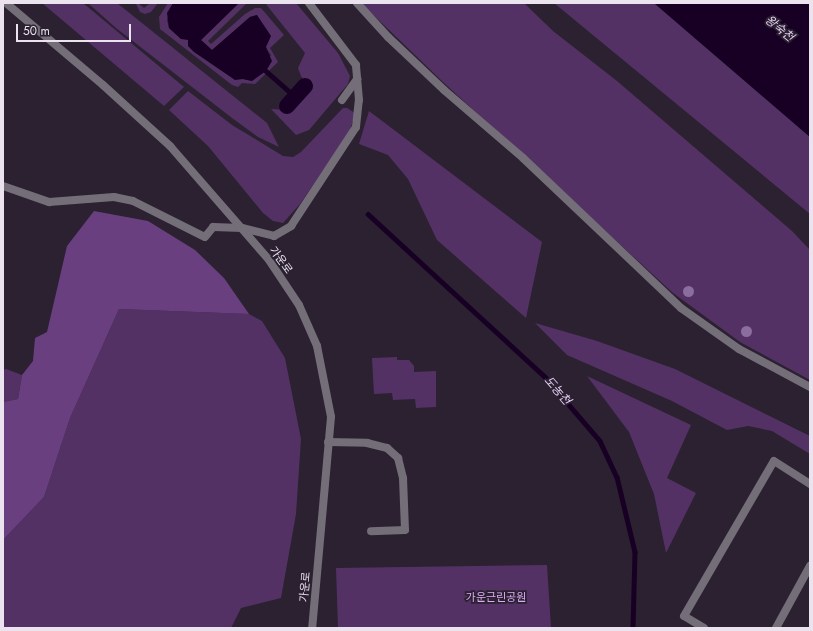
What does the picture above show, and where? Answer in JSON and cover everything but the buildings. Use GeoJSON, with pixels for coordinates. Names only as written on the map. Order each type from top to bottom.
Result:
{"type":"FeatureCollection","features":[{"type":"Feature","properties":{"kind":"street","name":"가운로"},"geometry":{"type":"LineString","coordinates":[[6,3],[103,85],[170,146],[269,260],[300,306],[317,346],[331,417],[312,628]]}},
{"type":"Feature","properties":{"kind":"street"},"geometry":{"type":"LineString","coordinates":[[3,186],[49,202],[114,197],[133,201],[205,237],[213,227],[242,228],[274,236],[291,226],[356,127],[360,100],[356,65],[309,3]]}},
{"type":"Feature","properties":{"kind":"street"},"geometry":{"type":"LineString","coordinates":[[357,3],[388,37],[438,84],[523,158],[681,308],[739,349],[810,387]]}},
{"type":"Feature","properties":{"kind":"street"},"geometry":{"type":"LineString","coordinates":[[342,100],[357,79]]}},
{"type":"Feature","properties":{"kind":"street"},"geometry":{"type":"LineString","coordinates":[[328,442],[367,443],[387,448],[398,458],[403,478],[405,530],[371,531]]}},
{"type":"Feature","properties":{"kind":"street"},"geometry":{"type":"LineString","coordinates":[[704,628],[684,616],[774,461],[810,484]]}},
{"type":"Feature","properties":{"kind":"street"},"geometry":{"type":"LineString","coordinates":[[776,628],[810,566]]}},
{"type":"Feature","properties":{"kind":"green space"},"geometry":{"type":"Polygon","coordinates":[[[42,3],[83,3],[184,87],[164,106],[42,3]]]}},
{"type":"Feature","properties":{"kind":"green space"},"geometry":{"type":"Polygon","coordinates":[[[88,3],[117,3],[267,123],[279,147],[258,137],[232,118],[116,28],[88,3]]]}},
{"type":"Feature","properties":{"kind":"green space"},"geometry":{"type":"Polygon","coordinates":[[[129,3],[138,3],[144,8],[150,3],[158,3],[151,12],[145,14],[140,12],[136,4],[129,3]]]}},
{"type":"Feature","properties":{"kind":"green space"},"geometry":{"type":"Polygon","coordinates":[[[168,3],[173,3],[167,20],[169,28],[181,39],[188,39],[243,79],[252,81],[271,55],[265,47],[257,15],[250,17],[212,50],[201,40],[239,3],[247,3],[208,41],[211,44],[245,14],[255,8],[261,8],[284,35],[270,48],[278,62],[255,84],[242,83],[238,87],[232,85],[160,29],[159,17],[168,3]]]}},
{"type":"Feature","properties":{"kind":"green space"},"geometry":{"type":"Polygon","coordinates":[[[265,3],[296,3],[338,53],[350,76],[348,84],[309,130],[296,135],[271,109],[288,110],[309,87],[301,76],[298,68],[305,53],[265,3]]]}},
{"type":"Feature","properties":{"kind":"green space"},"geometry":{"type":"Polygon","coordinates":[[[361,3],[524,3],[553,31],[617,81],[792,231],[810,250],[810,380],[740,342],[673,293],[443,82],[361,3]]]}},
{"type":"Feature","properties":{"kind":"green space"},"geometry":{"type":"Polygon","coordinates":[[[554,3],[654,3],[810,137],[810,214],[554,3]]]}},
{"type":"Feature","properties":{"kind":"green space"},"geometry":{"type":"Polygon","coordinates":[[[188,91],[232,125],[283,156],[293,157],[301,152],[343,108],[347,108],[355,113],[350,131],[300,204],[283,223],[273,221],[263,213],[208,146],[169,110],[188,91]]]}},
{"type":"Feature","properties":{"kind":"green space"},"geometry":{"type":"Polygon","coordinates":[[[369,111],[542,242],[526,318],[437,240],[408,179],[388,155],[359,144],[369,111]]]}},
{"type":"Feature","properties":{"kind":"green space"},"geometry":{"type":"Polygon","coordinates":[[[119,309],[249,314],[262,321],[285,358],[301,439],[296,514],[281,598],[241,608],[231,628],[3,628],[3,540],[44,497],[70,418],[119,309]]]}},
{"type":"Feature","properties":{"kind":"green space"},"geometry":{"type":"Polygon","coordinates":[[[535,323],[597,341],[675,369],[810,436],[810,454],[772,431],[748,426],[727,430],[672,401],[567,355],[535,323]]]}},
{"type":"Feature","properties":{"kind":"green space"},"geometry":{"type":"Polygon","coordinates":[[[397,357],[397,360],[409,360],[414,366],[414,372],[436,371],[436,407],[416,408],[415,399],[393,400],[392,393],[374,394],[372,358],[397,357]]]}},
{"type":"Feature","properties":{"kind":"green space"},"geometry":{"type":"Polygon","coordinates":[[[6,369],[22,375],[18,399],[3,402],[3,370],[6,369]]]}},
{"type":"Feature","properties":{"kind":"green space"},"geometry":{"type":"Polygon","coordinates":[[[587,376],[691,425],[667,478],[696,493],[666,553],[654,494],[629,432],[587,376]]]}},
{"type":"Feature","properties":{"kind":"green space","name":"가운근린공원"},"geometry":{"type":"Polygon","coordinates":[[[547,565],[551,628],[338,628],[336,568],[547,565]]]}},
{"type":"Feature","properties":{"kind":"shaded area"},"geometry":{"type":"Polygon","coordinates":[[[94,211],[148,221],[195,250],[224,278],[249,314],[119,309],[70,418],[44,497],[3,540],[3,402],[18,399],[22,375],[33,361],[35,338],[47,332],[67,246],[94,211]]]}},
{"type":"Feature","properties":{"kind":"water"},"geometry":{"type":"Polygon","coordinates":[[[173,3],[239,3],[201,40],[212,50],[250,17],[257,15],[271,36],[266,47],[272,61],[266,71],[252,81],[243,79],[235,80],[194,52],[188,46],[188,40],[181,39],[169,28],[167,13],[173,3]]]}},
{"type":"Feature","properties":{"kind":"water","name":"왕숙천"},"geometry":{"type":"Polygon","coordinates":[[[654,3],[810,3],[810,137],[654,3]]]}},
{"type":"Feature","properties":{"kind":"waterway","name":"도농천"},"geometry":{"type":"LineString","coordinates":[[266,71],[298,99]]}},
{"type":"Feature","properties":{"kind":"waterway","name":"도농천"},"geometry":{"type":"LineString","coordinates":[[287,106],[305,86]]}},
{"type":"Feature","properties":{"kind":"waterway","name":"도농천"},"geometry":{"type":"LineString","coordinates":[[368,214],[545,377],[600,441],[617,477],[635,552],[633,628]]}}]}
